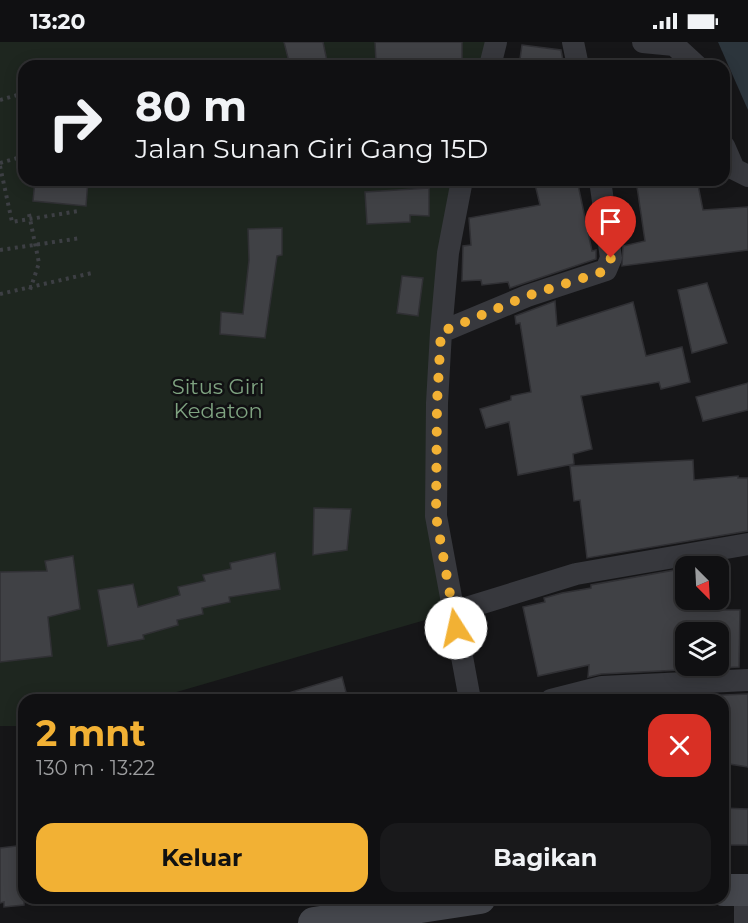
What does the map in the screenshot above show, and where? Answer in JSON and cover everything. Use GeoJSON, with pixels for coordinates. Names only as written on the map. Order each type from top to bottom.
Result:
{"type":"FeatureCollection","features":[{"type":"Feature","properties":{"kind":"main road"},"geometry":{"type":"LineString","coordinates":[[314,923],[440,904]]}},
{"type":"Feature","properties":{"kind":"street"},"geometry":{"type":"LineString","coordinates":[[492,60],[496,42]]}},
{"type":"Feature","properties":{"kind":"street"},"geometry":{"type":"LineString","coordinates":[[573,42],[577,60]]}},
{"type":"Feature","properties":{"kind":"street"},"geometry":{"type":"LineString","coordinates":[[643,42],[674,45],[691,60]]}},
{"type":"Feature","properties":{"kind":"street"},"geometry":{"type":"LineString","coordinates":[[730,160],[734,169],[748,176]]}},
{"type":"Feature","properties":{"kind":"street"},"geometry":{"type":"LineString","coordinates":[[461,186],[448,253],[441,332],[437,403],[436,516],[469,694]]}},
{"type":"Feature","properties":{"kind":"street"},"geometry":{"type":"LineString","coordinates":[[441,332],[527,296],[606,270],[611,258],[601,186]]}},
{"type":"Feature","properties":{"kind":"street"},"geometry":{"type":"LineString","coordinates":[[453,612],[576,574],[748,543]]}},
{"type":"Feature","properties":{"kind":"street"},"geometry":{"type":"LineString","coordinates":[[575,694],[602,687],[748,680]]}},
{"type":"Feature","properties":{"kind":"street"},"geometry":{"type":"LineString","coordinates":[[739,890],[745,923]]}},
{"type":"Feature","properties":{"kind":"path"},"geometry":{"type":"LineString","coordinates":[[0,100],[18,95]]}},
{"type":"Feature","properties":{"kind":"path"},"geometry":{"type":"LineString","coordinates":[[18,158],[0,165],[12,222],[29,217],[78,211]]}},
{"type":"Feature","properties":{"kind":"path"},"geometry":{"type":"LineString","coordinates":[[29,217],[39,262],[29,293]]}},
{"type":"Feature","properties":{"kind":"path"},"geometry":{"type":"LineString","coordinates":[[0,250],[81,238]]}},
{"type":"Feature","properties":{"kind":"path"},"geometry":{"type":"LineString","coordinates":[[0,294],[92,273]]}},
{"type":"Feature","properties":{"kind":"green space","name":"Situs Giri Kedaton"},"geometry":{"type":"Polygon","coordinates":[[[0,42],[497,42],[492,60],[18,60],[18,186],[464,186],[437,403],[453,612],[170,694],[18,694],[18,726],[0,726],[0,42]]]}},
{"type":"Feature","properties":{"kind":"shaded area"},"geometry":{"type":"Polygon","coordinates":[[[718,42],[748,42],[748,110],[730,69],[730,60],[726,60],[718,42]]]}},
{"type":"Feature","properties":{"kind":"building"},"geometry":{"type":"Polygon","coordinates":[[[284,42],[323,42],[327,60],[288,60],[284,42]]]}},
{"type":"Feature","properties":{"kind":"building"},"geometry":{"type":"Polygon","coordinates":[[[375,42],[462,42],[462,60],[376,60],[375,42]]]}},
{"type":"Feature","properties":{"kind":"building"},"geometry":{"type":"Polygon","coordinates":[[[522,45],[561,50],[563,60],[520,60],[522,45]]]}},
{"type":"Feature","properties":{"kind":"building"},"geometry":{"type":"Polygon","coordinates":[[[34,186],[88,186],[86,206],[33,201],[34,186]]]}},
{"type":"Feature","properties":{"kind":"building"},"geometry":{"type":"Polygon","coordinates":[[[535,186],[578,186],[592,251],[596,250],[596,259],[510,288],[508,282],[482,285],[481,280],[462,281],[463,246],[471,245],[469,218],[540,205],[535,186]]]}},
{"type":"Feature","properties":{"kind":"building"},"geometry":{"type":"Polygon","coordinates":[[[637,186],[698,186],[703,210],[748,207],[748,250],[622,266],[623,246],[645,241],[637,186]]]}},
{"type":"Feature","properties":{"kind":"building"},"geometry":{"type":"Polygon","coordinates":[[[429,188],[429,216],[410,215],[410,222],[367,224],[365,192],[429,188]]]}},
{"type":"Feature","properties":{"kind":"building"},"geometry":{"type":"Polygon","coordinates":[[[282,228],[282,255],[277,256],[265,338],[220,334],[221,312],[243,314],[249,260],[248,229],[282,228]]]}},
{"type":"Feature","properties":{"kind":"building"},"geometry":{"type":"Polygon","coordinates":[[[402,276],[423,278],[418,316],[397,313],[402,276]]]}},
{"type":"Feature","properties":{"kind":"building"},"geometry":{"type":"Polygon","coordinates":[[[707,283],[727,343],[692,353],[678,290],[707,283]]]}},
{"type":"Feature","properties":{"kind":"building"},"geometry":{"type":"Polygon","coordinates":[[[555,301],[557,326],[633,302],[646,356],[682,347],[690,382],[661,389],[659,382],[581,396],[592,449],[573,454],[574,464],[518,475],[509,422],[486,428],[480,409],[511,400],[511,396],[531,392],[520,323],[516,324],[515,316],[555,301]]]}},
{"type":"Feature","properties":{"kind":"building"},"geometry":{"type":"Polygon","coordinates":[[[748,383],[748,410],[703,421],[696,397],[748,383]]]}},
{"type":"Feature","properties":{"kind":"building"},"geometry":{"type":"Polygon","coordinates":[[[693,460],[694,480],[738,476],[738,478],[748,478],[748,531],[587,558],[580,500],[574,501],[570,466],[693,460]]]}},
{"type":"Feature","properties":{"kind":"building"},"geometry":{"type":"Polygon","coordinates":[[[314,508],[351,509],[347,550],[313,555],[314,508]]]}},
{"type":"Feature","properties":{"kind":"building"},"geometry":{"type":"Polygon","coordinates":[[[275,553],[280,589],[229,597],[230,602],[202,608],[203,614],[177,620],[178,625],[143,635],[144,639],[108,646],[98,590],[133,584],[138,607],[180,595],[178,587],[205,581],[203,575],[231,569],[230,563],[275,553]]]}},
{"type":"Feature","properties":{"kind":"building"},"geometry":{"type":"Polygon","coordinates":[[[73,556],[80,609],[48,617],[52,656],[0,662],[0,572],[47,571],[45,561],[73,556]]]}},
{"type":"Feature","properties":{"kind":"building"},"geometry":{"type":"Polygon","coordinates":[[[675,570],[675,610],[740,610],[739,667],[729,668],[729,622],[675,622],[675,670],[601,674],[588,677],[589,665],[538,676],[523,607],[545,602],[544,598],[591,588],[591,585],[675,570]]]}},
{"type":"Feature","properties":{"kind":"building"},"geometry":{"type":"Polygon","coordinates":[[[342,677],[346,694],[285,694],[342,677]]]}},
{"type":"Feature","properties":{"kind":"building"},"geometry":{"type":"Polygon","coordinates":[[[748,694],[748,767],[729,764],[729,695],[748,694]]]}},
{"type":"Feature","properties":{"kind":"building"},"geometry":{"type":"Polygon","coordinates":[[[729,808],[748,809],[748,845],[729,845],[729,808]]]}},
{"type":"Feature","properties":{"kind":"building"},"geometry":{"type":"Polygon","coordinates":[[[18,846],[18,904],[24,905],[4,907],[4,902],[0,903],[0,848],[18,846]]]}},
{"type":"Feature","properties":{"kind":"route"},"geometry":{"type":"LineString","coordinates":[[456,628],[436,516],[437,403],[441,332],[527,296],[602,272],[606,270],[611,258]]}}]}
